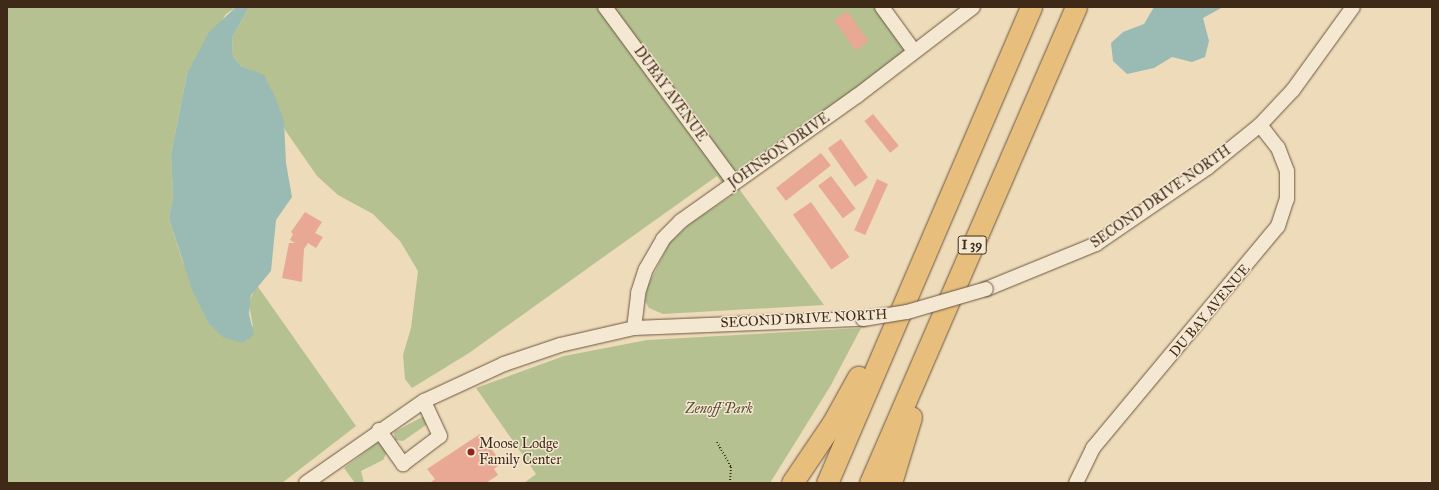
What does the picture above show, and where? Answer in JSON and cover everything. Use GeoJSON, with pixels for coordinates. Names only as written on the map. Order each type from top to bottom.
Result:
{"type":"FeatureCollection","features":[{"type":"Feature","properties":{"kind":"highway"},"geometry":{"type":"LineString","coordinates":[[827,483],[895,320],[1031,7]]}},
{"type":"Feature","properties":{"kind":"highway","name":"I 39"},"geometry":{"type":"LineString","coordinates":[[870,483],[950,295],[1076,7]]}},
{"type":"Feature","properties":{"kind":"highway"},"geometry":{"type":"LineString","coordinates":[[891,483],[904,437],[948,322],[950,295]]}},
{"type":"Feature","properties":{"kind":"highway"},"geometry":{"type":"LineString","coordinates":[[792,483],[832,424],[876,342],[895,320]]}},
{"type":"Feature","properties":{"kind":"street","name":"DUBAY AVENUE"},"geometry":{"type":"LineString","coordinates":[[605,7],[734,182]]}},
{"type":"Feature","properties":{"kind":"street"},"geometry":{"type":"LineString","coordinates":[[882,7],[914,51]]}},
{"type":"Feature","properties":{"kind":"street","name":"JOHNSON DRIVE"},"geometry":{"type":"LineString","coordinates":[[634,328],[638,293],[664,239],[681,221],[734,182],[791,144],[973,7]]}},
{"type":"Feature","properties":{"kind":"street","name":"SECOND DRIVE NORTH"},"geometry":{"type":"LineString","coordinates":[[306,483],[379,430],[424,401],[534,353],[634,328],[863,319],[907,312],[986,289],[1096,244],[1207,168],[1260,125],[1320,56],[1353,7]]}},
{"type":"Feature","properties":{"kind":"street","name":"DU BAY AVENUE"},"geometry":{"type":"LineString","coordinates":[[1076,483],[1093,448],[1278,226],[1286,199],[1287,171],[1281,153],[1260,125]]}},
{"type":"Feature","properties":{"kind":"street"},"geometry":{"type":"LineString","coordinates":[[379,430],[403,464],[440,436],[424,401]]}},
{"type":"Feature","properties":{"kind":"path"},"geometry":{"type":"LineString","coordinates":[[717,442],[731,467],[730,483]]}},
{"type":"Feature","properties":{"kind":"green space"},"geometry":{"type":"Polygon","coordinates":[[[7,7],[236,7],[226,14],[187,74],[171,154],[173,196],[169,219],[183,263],[253,327],[249,304],[256,284],[356,426],[282,483],[7,483],[7,7]]]}},
{"type":"Feature","properties":{"kind":"green space"},"geometry":{"type":"Polygon","coordinates":[[[249,7],[883,7],[914,51],[734,182],[824,305],[663,314],[649,308],[645,301],[647,287],[670,242],[692,222],[731,196],[717,176],[469,353],[412,388],[405,379],[403,355],[411,328],[418,271],[400,241],[373,214],[338,195],[317,176],[285,130],[264,76],[241,66],[233,57],[232,38],[249,7]]]}},
{"type":"Feature","properties":{"kind":"green space","name":"Zenoff Park"},"geometry":{"type":"Polygon","coordinates":[[[861,328],[831,385],[770,483],[524,483],[536,474],[476,388],[564,356],[647,340],[861,328]]]}},
{"type":"Feature","properties":{"kind":"green space"},"geometry":{"type":"Polygon","coordinates":[[[424,416],[426,425],[403,441],[395,440],[394,432],[424,416]]]}},
{"type":"Feature","properties":{"kind":"green space"},"geometry":{"type":"Polygon","coordinates":[[[377,443],[383,443],[387,452],[383,460],[361,471],[364,483],[355,483],[344,468],[377,443]]]}},
{"type":"Feature","properties":{"kind":"water"},"geometry":{"type":"Polygon","coordinates":[[[236,7],[249,7],[232,38],[233,57],[241,66],[264,75],[276,99],[284,121],[286,163],[292,197],[276,220],[271,271],[251,295],[249,314],[254,335],[242,343],[223,337],[209,324],[193,292],[169,219],[173,196],[171,154],[187,74],[209,32],[236,7]]]}},
{"type":"Feature","properties":{"kind":"water"},"geometry":{"type":"Polygon","coordinates":[[[1154,7],[1223,7],[1203,18],[1209,41],[1205,57],[1192,62],[1172,57],[1154,68],[1127,74],[1113,61],[1111,43],[1123,32],[1144,24],[1154,7]]]}},
{"type":"Feature","properties":{"kind":"building"},"geometry":{"type":"Polygon","coordinates":[[[847,11],[869,41],[856,50],[834,20],[847,11]]]}},
{"type":"Feature","properties":{"kind":"building"},"geometry":{"type":"Polygon","coordinates":[[[873,114],[899,146],[890,153],[864,121],[873,114]]]}},
{"type":"Feature","properties":{"kind":"building"},"geometry":{"type":"Polygon","coordinates":[[[841,139],[868,178],[855,187],[828,148],[841,139]]]}},
{"type":"Feature","properties":{"kind":"building"},"geometry":{"type":"Polygon","coordinates":[[[821,153],[831,166],[786,201],[776,188],[821,153]]]}},
{"type":"Feature","properties":{"kind":"building"},"geometry":{"type":"Polygon","coordinates":[[[831,176],[856,209],[843,218],[818,186],[831,176]]]}},
{"type":"Feature","properties":{"kind":"building"},"geometry":{"type":"Polygon","coordinates":[[[877,179],[888,184],[865,235],[854,230],[877,179]]]}},
{"type":"Feature","properties":{"kind":"building"},"geometry":{"type":"Polygon","coordinates":[[[811,202],[849,257],[831,270],[793,215],[811,202]]]}},
{"type":"Feature","properties":{"kind":"building"},"geometry":{"type":"Polygon","coordinates":[[[305,212],[322,222],[315,233],[323,237],[316,248],[308,243],[304,249],[302,282],[282,278],[289,243],[295,243],[290,240],[293,234],[291,232],[305,212]]]}},
{"type":"Feature","properties":{"kind":"building","name":"Moose Lodge Family Center"},"geometry":{"type":"Polygon","coordinates":[[[480,434],[502,463],[494,469],[498,475],[486,483],[430,483],[435,479],[427,469],[480,434]]]}},
{"type":"Feature","properties":{"kind":"place","name":"Moose Lodge Family Center"},"geometry":{"type":"Point","coordinates":[471,452]}}]}
